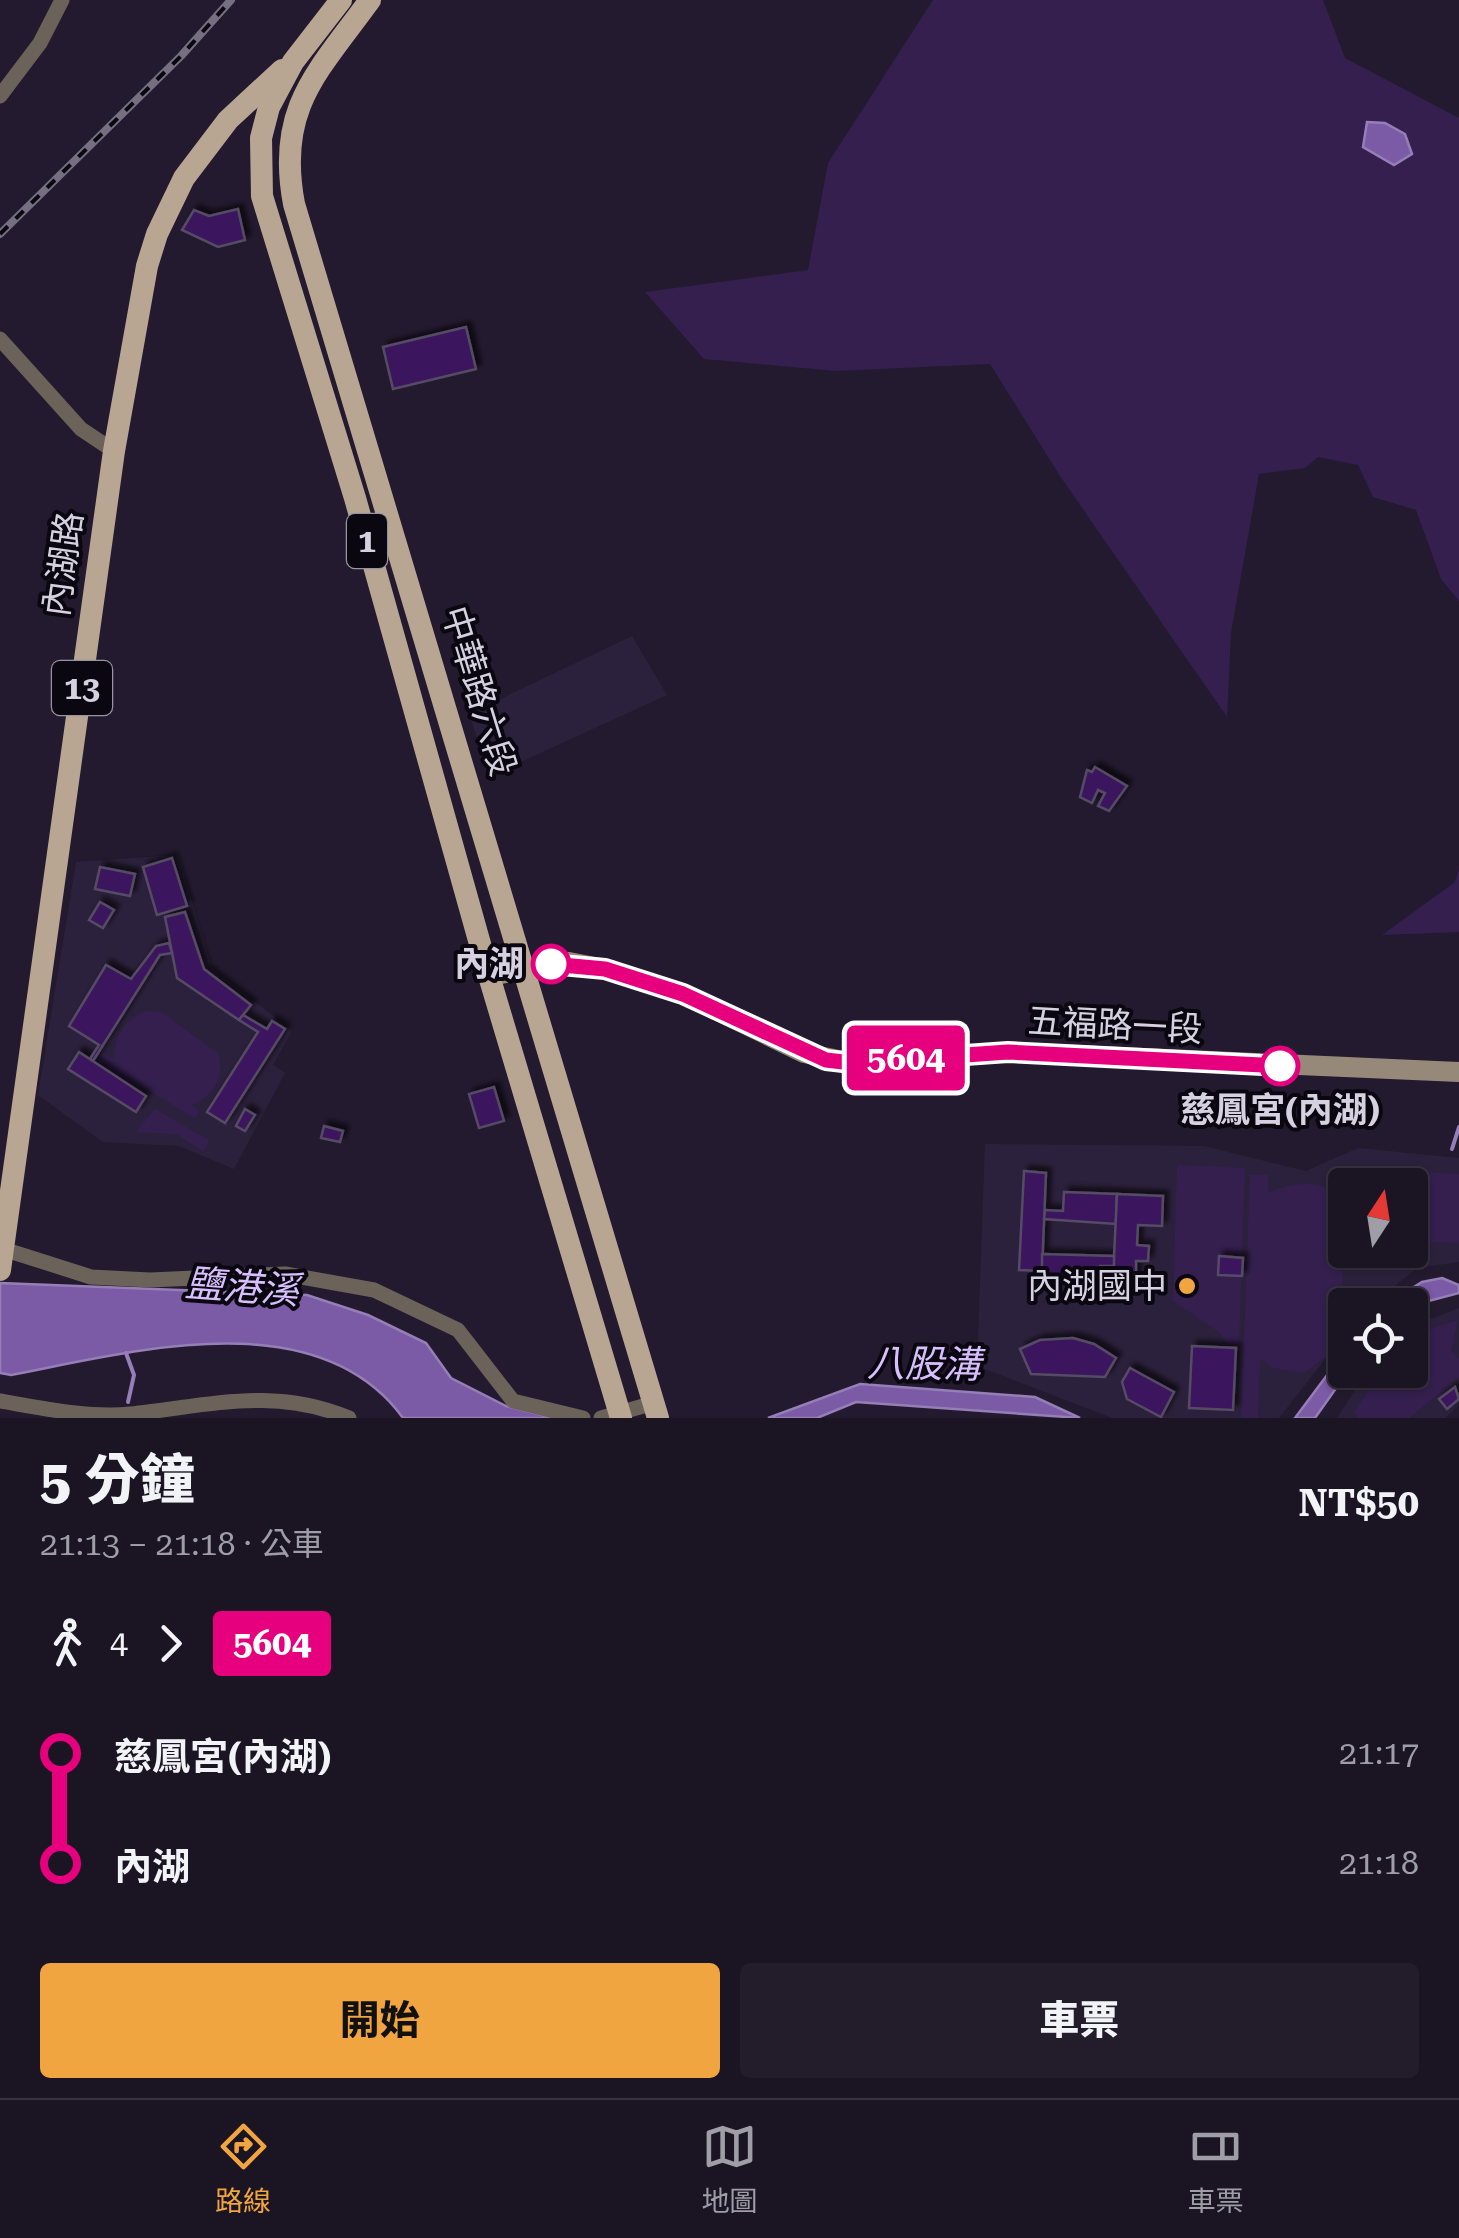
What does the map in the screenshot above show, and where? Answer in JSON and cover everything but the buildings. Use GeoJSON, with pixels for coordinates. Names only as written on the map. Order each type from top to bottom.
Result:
{"type":"FeatureCollection","features":[{"type":"Feature","properties":{"kind":"main road","name":"中華路六段"},"geometry":{"type":"LineString","coordinates":[[341,0],[293,62],[269,107],[261,138],[262,196],[355,498],[614,1416]]}},
{"type":"Feature","properties":{"kind":"main road","name":"中華路六段"},"geometry":{"type":"LineString","coordinates":[[370,0],[313,77],[289,133],[288,174],[302,234],[383,491],[656,1410]]}},
{"type":"Feature","properties":{"kind":"main road","name":"內湖路"},"geometry":{"type":"LineString","coordinates":[[2,1260],[138,303],[157,234],[184,178],[248,98],[293,62]]}},
{"type":"Feature","properties":{"kind":"main road","name":"內湖路"},"geometry":{"type":"LineString","coordinates":[[210,142],[237,120],[294,95],[313,77]]}},
{"type":"Feature","properties":{"kind":"main road","name":"五福路一段"},"geometry":{"type":"LineString","coordinates":[[489,976],[569,962],[605,969],[683,994],[826,1060],[852,1063],[1008,1052],[1459,1072]]}},
{"type":"Feature","properties":{"kind":"street"},"geometry":{"type":"LineString","coordinates":[[0,96],[40,43],[62,0]]}},
{"type":"Feature","properties":{"kind":"street"},"geometry":{"type":"LineString","coordinates":[[0,339],[82,429],[114,451]]}},
{"type":"Feature","properties":{"kind":"street"},"geometry":{"type":"LineString","coordinates":[[355,498],[383,491]]}},
{"type":"Feature","properties":{"kind":"street"},"geometry":{"type":"LineString","coordinates":[[2,1260],[91,1277],[150,1280],[285,1274],[374,1290],[458,1330],[513,1401],[583,1418]]}},
{"type":"Feature","properties":{"kind":"street"},"geometry":{"type":"LineString","coordinates":[[0,1401],[127,1414],[190,1404],[288,1399],[350,1418]]}},
{"type":"Feature","properties":{"kind":"street"},"geometry":{"type":"LineString","coordinates":[[614,1416],[656,1410]]}},
{"type":"Feature","properties":{"kind":"shaded area"},"geometry":{"type":"Polygon","coordinates":[[[933,0],[1323,0],[1345,58],[1459,118],[1459,601],[1441,579],[1416,510],[1373,497],[1358,465],[1318,457],[1305,468],[1259,474],[1231,633],[1227,717],[1060,476],[990,364],[835,371],[704,359],[645,292],[808,270],[828,163],[933,0]]]}},
{"type":"Feature","properties":{"kind":"shaded area"},"geometry":{"type":"Polygon","coordinates":[[[1367,122],[1385,123],[1405,134],[1412,154],[1394,165],[1363,147],[1367,122]]]}},
{"type":"Feature","properties":{"kind":"shaded area"},"geometry":{"type":"Polygon","coordinates":[[[632,636],[667,695],[490,776],[469,714],[632,636]]]}},
{"type":"Feature","properties":{"kind":"shaded area"},"geometry":{"type":"Polygon","coordinates":[[[178,855],[212,968],[292,1031],[273,1065],[285,1073],[234,1169],[179,1146],[103,1142],[38,1095],[76,862],[178,855]]]}},
{"type":"Feature","properties":{"kind":"shaded area"},"geometry":{"type":"Polygon","coordinates":[[[1459,869],[1459,932],[1382,935],[1455,882],[1459,869]]]}},
{"type":"Feature","properties":{"kind":"shaded area"},"geometry":{"type":"Polygon","coordinates":[[[146,1011],[161,1012],[219,1054],[219,1079],[212,1091],[191,1105],[200,1111],[195,1118],[99,1061],[103,1053],[115,1060],[122,1030],[146,1011]]]}},
{"type":"Feature","properties":{"kind":"shaded area"},"geometry":{"type":"Polygon","coordinates":[[[155,1109],[209,1140],[204,1152],[177,1134],[136,1132],[155,1109]]]}},
{"type":"Feature","properties":{"kind":"shaded area","name":"內湖國中"},"geometry":{"type":"Polygon","coordinates":[[[985,1144],[1204,1146],[1306,1171],[1358,1148],[1459,1158],[1459,1262],[1428,1266],[1428,1168],[1328,1168],[1328,1268],[1417,1268],[1392,1288],[1328,1288],[1328,1356],[1279,1418],[1112,1418],[977,1366],[985,1144]]]}},
{"type":"Feature","properties":{"kind":"shaded area"},"geometry":{"type":"Polygon","coordinates":[[[1177,1165],[1245,1168],[1239,1346],[1227,1344],[1218,1331],[1173,1301],[1177,1165]]]}},
{"type":"Feature","properties":{"kind":"shaded area"},"geometry":{"type":"Polygon","coordinates":[[[1428,1172],[1459,1174],[1459,1243],[1428,1242],[1428,1172]]]}},
{"type":"Feature","properties":{"kind":"shaded area"},"geometry":{"type":"Polygon","coordinates":[[[1250,1175],[1268,1175],[1268,1193],[1292,1185],[1317,1185],[1328,1189],[1328,1268],[1343,1268],[1342,1288],[1328,1288],[1328,1355],[1304,1373],[1273,1368],[1260,1359],[1258,1418],[1241,1418],[1250,1175]]]}},
{"type":"Feature","properties":{"kind":"shaded area"},"geometry":{"type":"Polygon","coordinates":[[[1442,1278],[1459,1285],[1459,1293],[1428,1301],[1428,1288],[1412,1288],[1442,1278]]]}},
{"type":"Feature","properties":{"kind":"shaded area","name":"鹽港溪"},"geometry":{"type":"Polygon","coordinates":[[[0,1283],[307,1295],[368,1315],[426,1343],[451,1378],[506,1406],[554,1418],[403,1418],[366,1381],[322,1358],[273,1346],[165,1347],[11,1375],[0,1373],[0,1283]]]}},
{"type":"Feature","properties":{"kind":"shaded area"},"geometry":{"type":"Polygon","coordinates":[[[1459,1308],[1459,1405],[1445,1418],[1337,1418],[1356,1388],[1428,1388],[1428,1320],[1459,1308]]]}},
{"type":"Feature","properties":{"kind":"shaded area"},"geometry":{"type":"Polygon","coordinates":[[[1458,1320],[1451,1351],[1459,1359],[1459,1377],[1409,1418],[1359,1418],[1354,1412],[1371,1388],[1428,1388],[1428,1331],[1458,1320]]]}},
{"type":"Feature","properties":{"kind":"shaded area"},"geometry":{"type":"Polygon","coordinates":[[[1328,1374],[1328,1388],[1336,1388],[1315,1418],[1295,1418],[1328,1374]]]}},
{"type":"Feature","properties":{"kind":"shaded area"},"geometry":{"type":"Polygon","coordinates":[[[860,1384],[1035,1397],[1080,1418],[856,1402],[817,1418],[768,1418],[860,1384]]]}},
{"type":"Feature","properties":{"kind":"waterway"},"geometry":{"type":"LineString","coordinates":[[1452,1149],[1459,1127]]}},
{"type":"Feature","properties":{"kind":"waterway"},"geometry":{"type":"LineString","coordinates":[[126,1353],[134,1375],[128,1402]]}},
{"type":"Feature","properties":{"kind":"railway"},"geometry":{"type":"LineString","coordinates":[[0,234],[181,56],[231,0]]}},
{"type":"Feature","properties":{"kind":"bus line","name":"5604"},"geometry":{"type":"LineString","coordinates":[[551,964],[569,962],[605,969],[683,994],[826,1060],[852,1063],[1008,1052],[1280,1066]]}},
{"type":"Feature","properties":{"kind":"place","name":"內湖"},"geometry":{"type":"Point","coordinates":[551,964]}},
{"type":"Feature","properties":{"kind":"place","name":"慈鳳宮(內湖)"},"geometry":{"type":"Point","coordinates":[1280,1066]}},
{"type":"Feature","properties":{"kind":"place","name":"內湖國中"},"geometry":{"type":"Point","coordinates":[1187,1286]}},
{"type":"Feature","properties":{"kind":"water label","name":"八股溝"},"geometry":{"type":"Point","coordinates":[924,1364]}}]}
